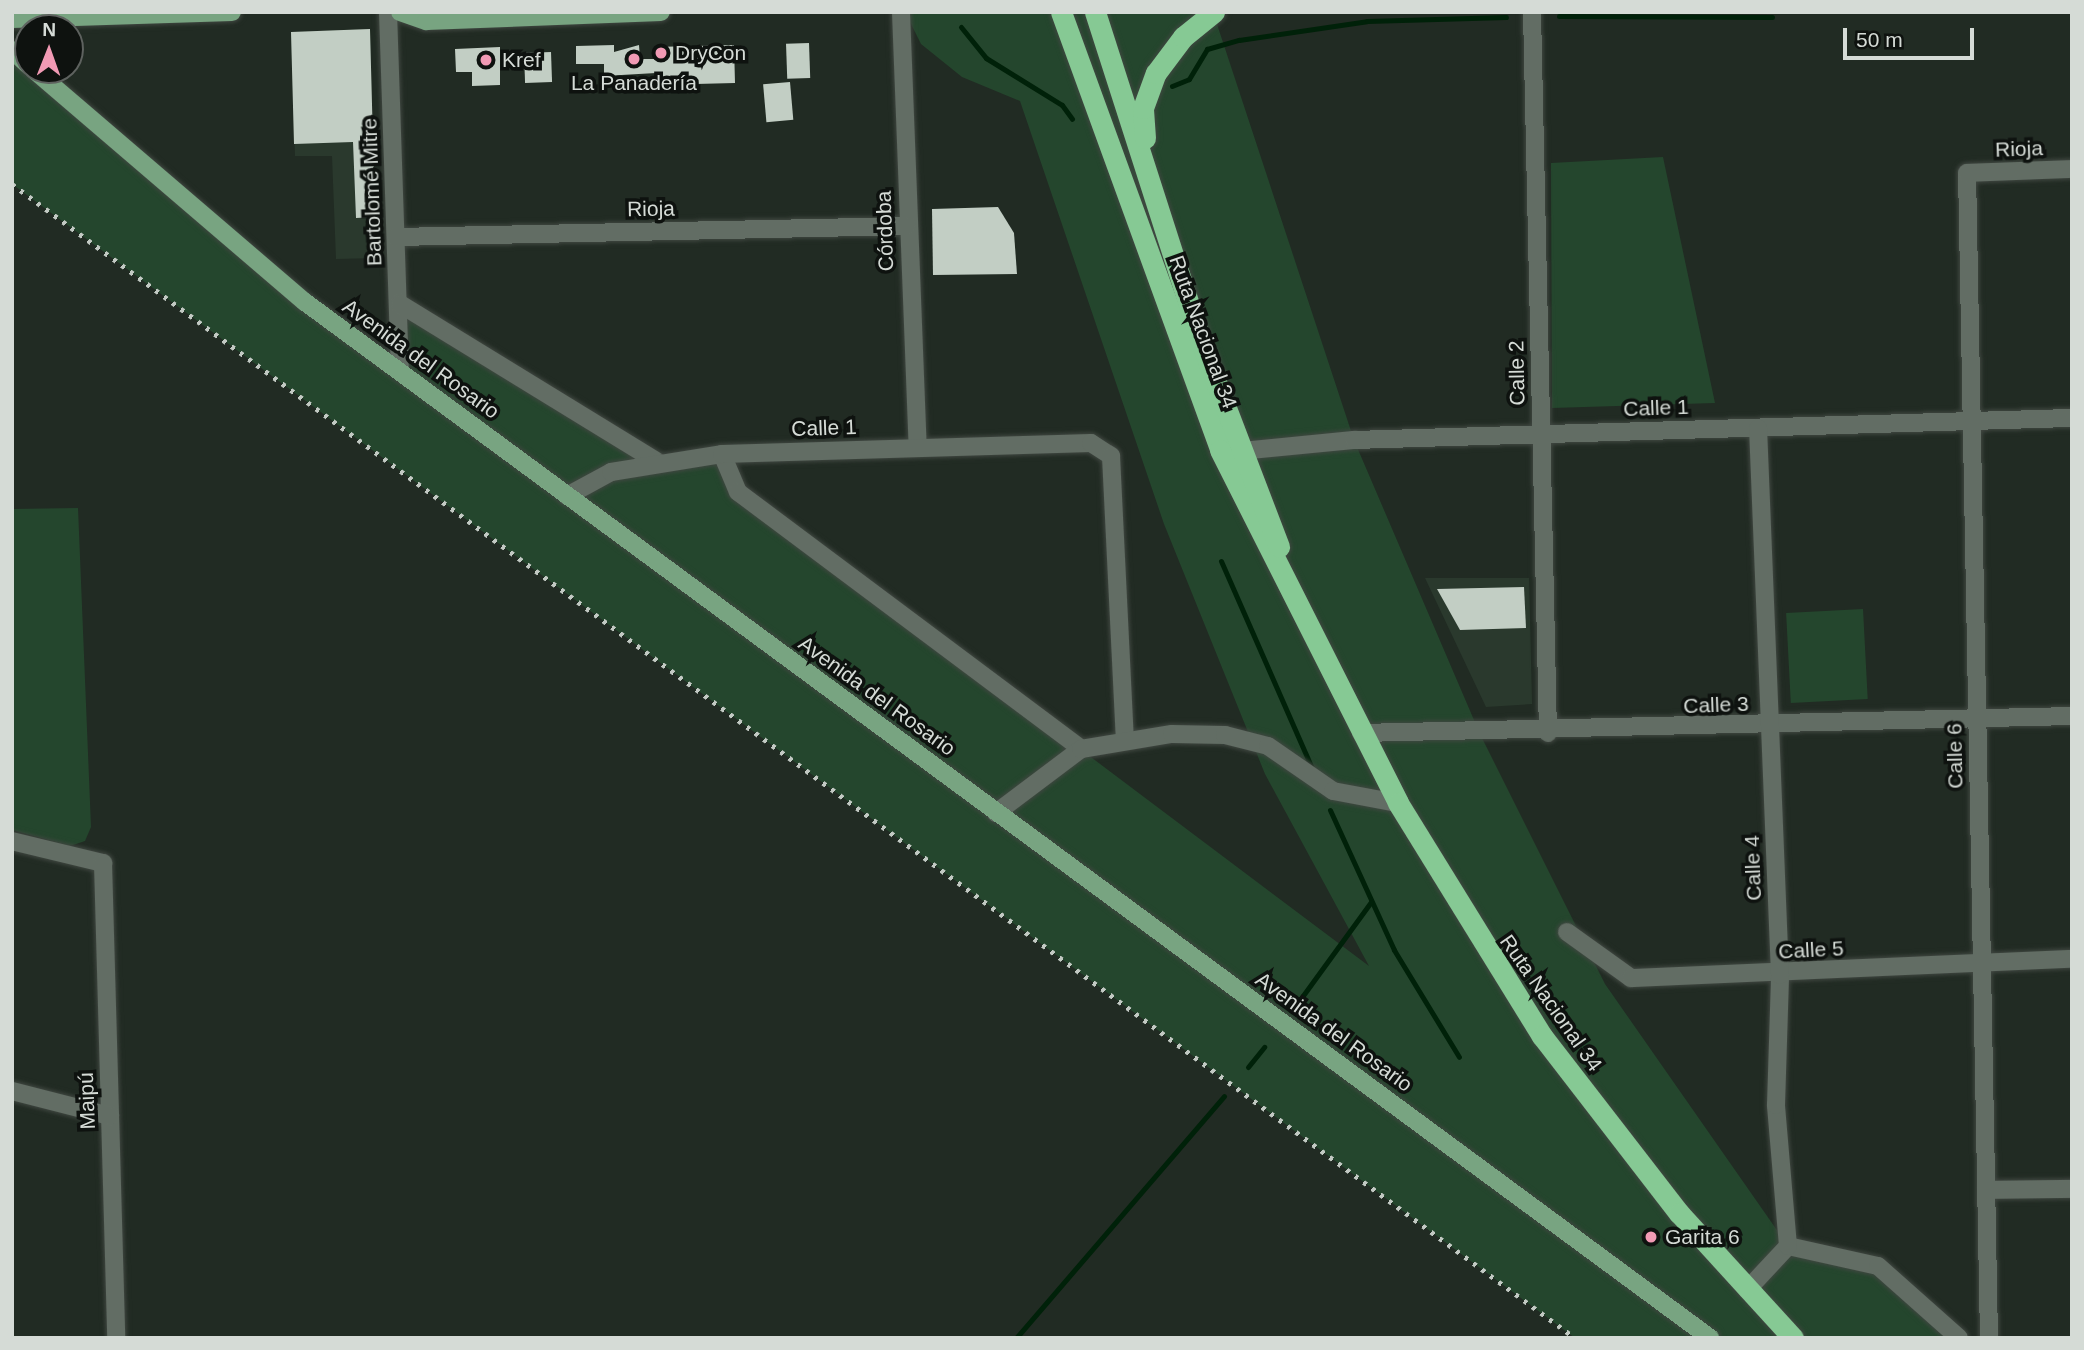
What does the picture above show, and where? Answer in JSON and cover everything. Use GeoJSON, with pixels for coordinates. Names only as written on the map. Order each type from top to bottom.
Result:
{"type":"FeatureCollection","features":[{"type":"Feature","properties":{"kind":"highway","name":"Ruta Nacional 34"},"geometry":{"type":"LineString","coordinates":[[1061,12],[1220,450],[1323,660],[1398,803],[1542,1036],[1747,1290],[1793,1338]]}},
{"type":"Feature","properties":{"kind":"highway","name":"Ruta Nacional 34"},"geometry":{"type":"LineString","coordinates":[[1095,12],[1241,451],[1323,660]]}},
{"type":"Feature","properties":{"kind":"highway"},"geometry":{"type":"LineString","coordinates":[[1172,246],[1143,108],[1167,54],[1214,12]]}},
{"type":"Feature","properties":{"kind":"main road"},"geometry":{"type":"LineString","coordinates":[[12,19],[93,14],[232,12]]}},
{"type":"Feature","properties":{"kind":"main road"},"geometry":{"type":"LineString","coordinates":[[400,12],[426,21],[661,12]]}},
{"type":"Feature","properties":{"kind":"main road","name":"Avenida del Rosario"},"geometry":{"type":"LineString","coordinates":[[50,84],[267,272],[1710,1338]]}},
{"type":"Feature","properties":{"kind":"street","name":"Bartolomé Mitre"},"geometry":{"type":"LineString","coordinates":[[388,12],[400,304],[400,369]]}},
{"type":"Feature","properties":{"kind":"street","name":"Córdoba"},"geometry":{"type":"LineString","coordinates":[[901,12],[907,226],[918,448]]}},
{"type":"Feature","properties":{"kind":"street","name":"Calle 2"},"geometry":{"type":"LineString","coordinates":[[1532,12],[1548,733]]}},
{"type":"Feature","properties":{"kind":"street","name":"Rioja"},"geometry":{"type":"LineString","coordinates":[[1967,173],[2072,169]]}},
{"type":"Feature","properties":{"kind":"street","name":"Calle 6"},"geometry":{"type":"LineString","coordinates":[[1967,173],[1975,421],[1977,717],[1989,1338]]}},
{"type":"Feature","properties":{"kind":"street","name":"Rioja"},"geometry":{"type":"LineString","coordinates":[[396,237],[907,226]]}},
{"type":"Feature","properties":{"kind":"street"},"geometry":{"type":"LineString","coordinates":[[400,304],[656,461]]}},
{"type":"Feature","properties":{"kind":"street","name":"Calle 1"},"geometry":{"type":"LineString","coordinates":[[1241,451],[1354,440],[2072,418]]}},
{"type":"Feature","properties":{"kind":"street","name":"Calle 4"},"geometry":{"type":"LineString","coordinates":[[1758,428],[1780,975],[1776,1105],[1788,1247]]}},
{"type":"Feature","properties":{"kind":"street","name":"Calle 1"},"geometry":{"type":"LineString","coordinates":[[567,496],[611,472],[656,461],[722,454],[1091,443],[1111,456],[1125,738]]}},
{"type":"Feature","properties":{"kind":"street"},"geometry":{"type":"LineString","coordinates":[[722,454],[738,492],[1081,750]]}},
{"type":"Feature","properties":{"kind":"street","name":"Calle 3"},"geometry":{"type":"LineString","coordinates":[[1361,733],[1548,733],[2072,716]]}},
{"type":"Feature","properties":{"kind":"street"},"geometry":{"type":"LineString","coordinates":[[996,813],[1081,750],[1125,738],[1225,735],[1268,746],[1333,791],[1398,803]]}},
{"type":"Feature","properties":{"kind":"street","name":"Maipú"},"geometry":{"type":"LineString","coordinates":[[12,841],[103,863],[116,1338]]}},
{"type":"Feature","properties":{"kind":"street","name":"Calle 5"},"geometry":{"type":"LineString","coordinates":[[1567,932],[1632,978],[1780,975],[2072,959]]}},
{"type":"Feature","properties":{"kind":"street"},"geometry":{"type":"LineString","coordinates":[[12,1091],[110,1116]]}},
{"type":"Feature","properties":{"kind":"street"},"geometry":{"type":"LineString","coordinates":[[1986,1190],[2072,1189]]}},
{"type":"Feature","properties":{"kind":"street"},"geometry":{"type":"LineString","coordinates":[[1747,1290],[1788,1247],[1878,1266],[1959,1338]]}},
{"type":"Feature","properties":{"kind":"shaded area"},"geometry":{"type":"Polygon","coordinates":[[[370,29],[376,258],[336,259],[332,156],[295,156],[291,32],[370,29]]]}},
{"type":"Feature","properties":{"kind":"shaded area"},"geometry":{"type":"Polygon","coordinates":[[[1425,578],[1529,578],[1532,704],[1486,707],[1425,578]]]}},
{"type":"Feature","properties":{"kind":"green space"},"geometry":{"type":"Polygon","coordinates":[[[905,12],[1213,12],[1354,440],[1480,734],[1605,984],[1788,1246],[1878,1266],[1959,1338],[1575,1338],[12,184],[12,50],[14,84],[53,84],[400,369],[400,304],[656,461],[722,454],[738,492],[1369,966],[1265,774],[1164,524],[1020,101],[962,77],[921,44],[905,12]]]}},
{"type":"Feature","properties":{"kind":"green space"},"geometry":{"type":"Polygon","coordinates":[[[1663,157],[1715,403],[1552,408],[1551,163],[1663,157]]]}},
{"type":"Feature","properties":{"kind":"green space"},"geometry":{"type":"Polygon","coordinates":[[[78,508],[91,827],[85,841],[70,846],[12,830],[12,509],[78,508]]]}},
{"type":"Feature","properties":{"kind":"green space"},"geometry":{"type":"Polygon","coordinates":[[[1863,609],[1868,699],[1791,703],[1786,613],[1863,609]]]}},
{"type":"Feature","properties":{"kind":"building"},"geometry":{"type":"Polygon","coordinates":[[[370,29],[375,217],[356,218],[353,142],[294,144],[291,32],[370,29]]]}},
{"type":"Feature","properties":{"kind":"building"},"geometry":{"type":"Polygon","coordinates":[[[809,43],[810,78],[787,79],[786,44],[809,43]]]}},
{"type":"Feature","properties":{"kind":"building"},"geometry":{"type":"Polygon","coordinates":[[[614,45],[614,52],[639,45],[640,59],[655,59],[655,47],[734,45],[735,83],[656,85],[656,73],[604,76],[604,64],[576,64],[576,46],[614,45]]]}},
{"type":"Feature","properties":{"kind":"building","name":"Kref"},"geometry":{"type":"Polygon","coordinates":[[[500,47],[500,85],[472,86],[472,72],[456,72],[455,49],[500,47]]]}},
{"type":"Feature","properties":{"kind":"building"},"geometry":{"type":"Polygon","coordinates":[[[551,52],[552,82],[525,83],[524,53],[551,52]]]}},
{"type":"Feature","properties":{"kind":"building"},"geometry":{"type":"Polygon","coordinates":[[[790,82],[793,120],[766,122],[763,84],[790,82]]]}},
{"type":"Feature","properties":{"kind":"building"},"geometry":{"type":"Polygon","coordinates":[[[998,207],[1014,233],[1017,274],[933,275],[932,209],[998,207]]]}},
{"type":"Feature","properties":{"kind":"building"},"geometry":{"type":"Polygon","coordinates":[[[1524,587],[1526,628],[1460,630],[1437,589],[1524,587]]]}},
{"type":"Feature","properties":{"kind":"waterway"},"geometry":{"type":"LineString","coordinates":[[1559,16],[1772,17]]}},
{"type":"Feature","properties":{"kind":"waterway"},"geometry":{"type":"LineString","coordinates":[[1172,86],[1189,79],[1207,49],[1239,40],[1367,21],[1506,17]]}},
{"type":"Feature","properties":{"kind":"waterway"},"geometry":{"type":"LineString","coordinates":[[961,27],[986,58],[1062,105],[1072,119]]}},
{"type":"Feature","properties":{"kind":"waterway"},"geometry":{"type":"LineString","coordinates":[[1221,561],[1312,768]]}},
{"type":"Feature","properties":{"kind":"waterway"},"geometry":{"type":"LineString","coordinates":[[1330,810],[1394,950],[1459,1057]]}},
{"type":"Feature","properties":{"kind":"waterway"},"geometry":{"type":"LineString","coordinates":[[1299,1001],[1371,902]]}},
{"type":"Feature","properties":{"kind":"waterway"},"geometry":{"type":"LineString","coordinates":[[1248,1067],[1264,1047]]}},
{"type":"Feature","properties":{"kind":"waterway"},"geometry":{"type":"LineString","coordinates":[[1016,1338],[1224,1096]]}},
{"type":"Feature","properties":{"kind":"railway"},"geometry":{"type":"LineString","coordinates":[[12,184],[1575,1338]]}},
{"type":"Feature","properties":{"kind":"place","name":"DryCon"},"geometry":{"type":"Point","coordinates":[661,53]}},
{"type":"Feature","properties":{"kind":"place","name":"La Panadería"},"geometry":{"type":"Point","coordinates":[634,59]}},
{"type":"Feature","properties":{"kind":"place","name":"Kref"},"geometry":{"type":"Point","coordinates":[486,60]}},
{"type":"Feature","properties":{"kind":"place","name":"Garita 6"},"geometry":{"type":"Point","coordinates":[1651,1237]}}]}
